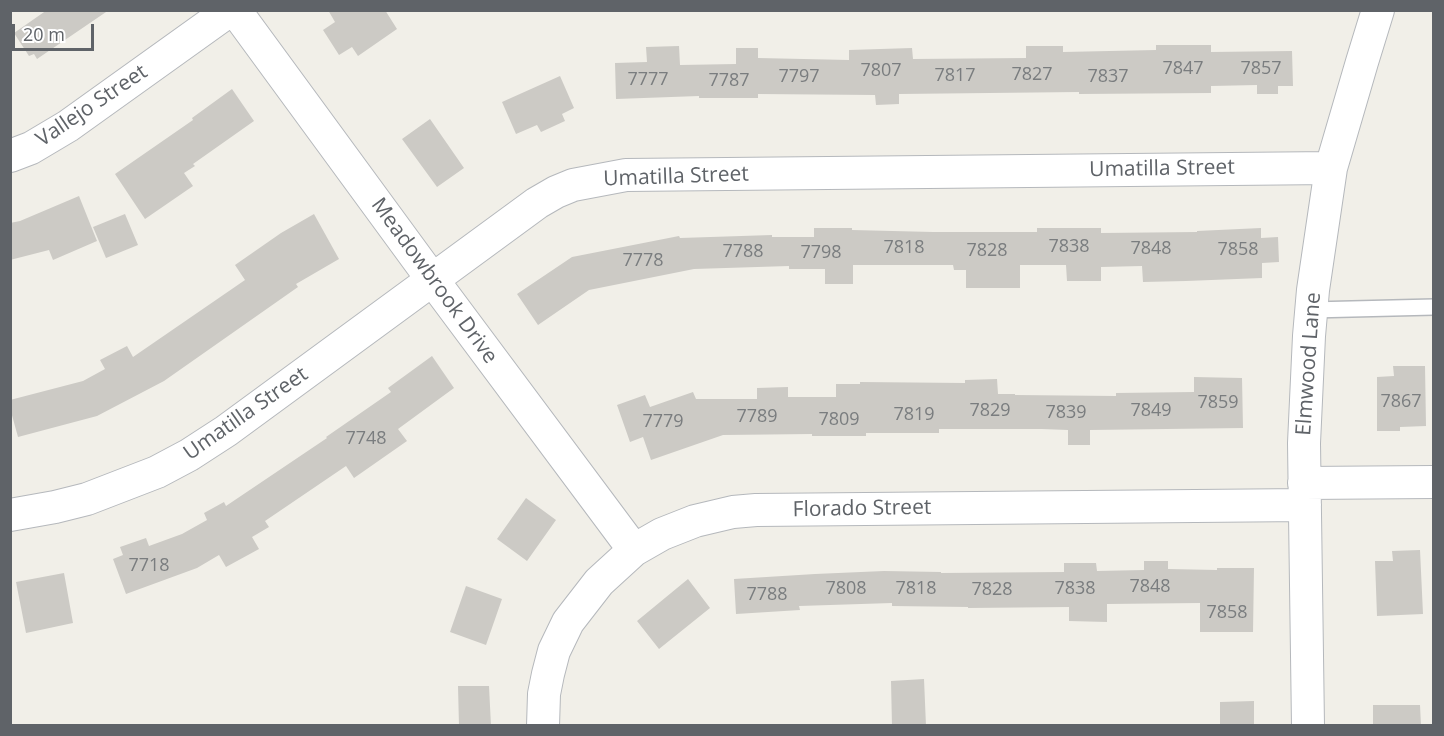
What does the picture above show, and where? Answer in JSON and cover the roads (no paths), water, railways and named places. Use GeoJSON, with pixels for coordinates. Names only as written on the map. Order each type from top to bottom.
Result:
{"type":"FeatureCollection","features":[{"type":"Feature","properties":{"kind":"street","name":"Vallejo Street"},"geometry":{"type":"LineString","coordinates":[[10,156],[31,148],[68,126],[230,10]]}},
{"type":"Feature","properties":{"kind":"street","name":"Meadowbrook Drive"},"geometry":{"type":"LineString","coordinates":[[235,10],[634,550]]}},
{"type":"Feature","properties":{"kind":"street","name":"Elmwood Lane"},"geometry":{"type":"LineString","coordinates":[[1308,726],[1304,443],[1311,310],[1331,168],[1378,10]]}},
{"type":"Feature","properties":{"kind":"street","name":"Umatilla Street"},"geometry":{"type":"LineString","coordinates":[[10,514],[87,499],[157,472],[189,455],[226,431],[537,204],[573,185],[626,175],[1331,168]]}},
{"type":"Feature","properties":{"kind":"street","name":"Florado Street"},"geometry":{"type":"LineString","coordinates":[[543,726],[544,693],[548,674],[554,651],[568,622],[599,582],[634,550],[662,534],[695,521],[733,512],[756,510],[1304,494],[1434,482]]}},
{"type":"Feature","properties":{"kind":"lane"},"geometry":{"type":"LineString","coordinates":[[1311,310],[1434,307]]}}]}
